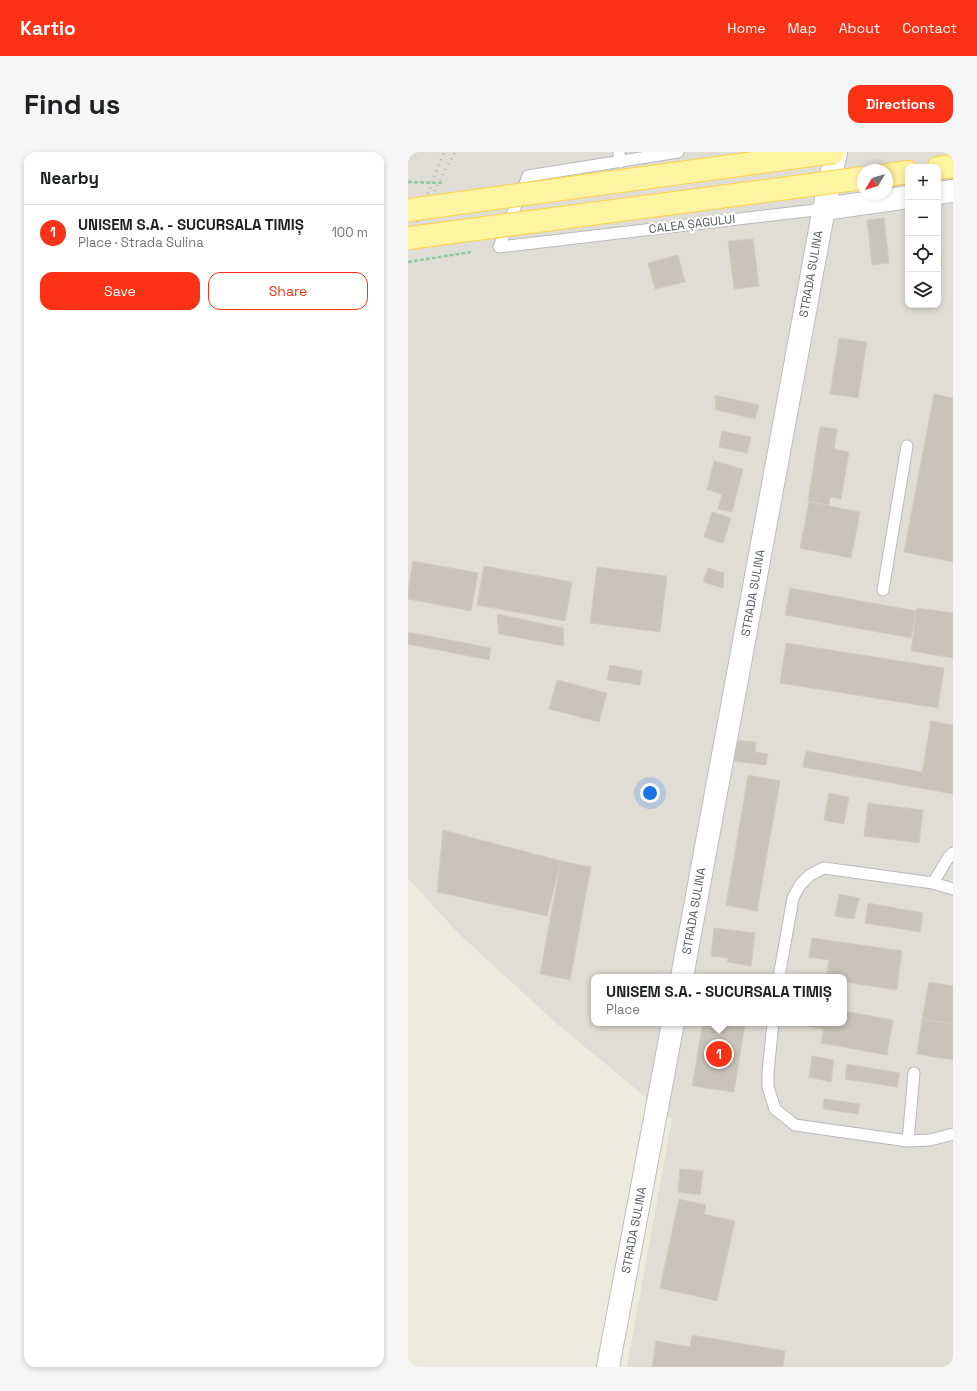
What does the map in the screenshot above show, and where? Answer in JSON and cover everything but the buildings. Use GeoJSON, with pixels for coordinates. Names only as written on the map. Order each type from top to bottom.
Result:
{"type":"FeatureCollection","features":[{"type":"Feature","properties":{"kind":"main road"},"geometry":{"type":"LineString","coordinates":[[408,210],[835,152]]}},
{"type":"Feature","properties":{"kind":"main road"},"geometry":{"type":"LineString","coordinates":[[941,168],[953,166]]}},
{"type":"Feature","properties":{"kind":"main road"},"geometry":{"type":"LineString","coordinates":[[893,174],[905,172]]}},
{"type":"Feature","properties":{"kind":"main road","name":"CALEA ȘAGULUI"},"geometry":{"type":"LineString","coordinates":[[408,238],[857,179]]}},
{"type":"Feature","properties":{"kind":"street","name":"STRADA SULINA"},"geometry":{"type":"LineString","coordinates":[[686,974],[835,152]]}},
{"type":"Feature","properties":{"kind":"street"},"geometry":{"type":"LineString","coordinates":[[941,194],[953,192]]}},
{"type":"Feature","properties":{"kind":"street","name":"CALEA ȘAGULUI"},"geometry":{"type":"LineString","coordinates":[[824,209],[905,198]]}},
{"type":"Feature","properties":{"kind":"street","name":"STRADA SULINA"},"geometry":{"type":"LineString","coordinates":[[608,1367],[672,1026]]}},
{"type":"Feature","properties":{"kind":"lane"},"geometry":{"type":"LineString","coordinates":[[499,247],[528,176],[619,157],[678,152]]}},
{"type":"Feature","properties":{"kind":"lane","name":"CALEA ȘAGULUI"},"geometry":{"type":"LineString","coordinates":[[499,247],[824,209]]}},
{"type":"Feature","properties":{"kind":"lane"},"geometry":{"type":"LineString","coordinates":[[883,590],[907,446]]}},
{"type":"Feature","properties":{"kind":"lane"},"geometry":{"type":"LineString","coordinates":[[933,883],[948,858],[953,853]]}},
{"type":"Feature","properties":{"kind":"lane"},"geometry":{"type":"LineString","coordinates":[[780,974],[793,898],[800,885],[810,875],[824,868],[933,883],[953,890]]}},
{"type":"Feature","properties":{"kind":"lane"},"geometry":{"type":"LineString","coordinates":[[773,1026],[768,1087],[776,1109],[796,1125],[908,1141],[930,1140],[953,1134]]}},
{"type":"Feature","properties":{"kind":"lane"},"geometry":{"type":"LineString","coordinates":[[908,1141],[914,1073]]}},
{"type":"Feature","properties":{"kind":"path"},"geometry":{"type":"LineString","coordinates":[[408,262],[499,247]]}},
{"type":"Feature","properties":{"kind":"shaded area"},"geometry":{"type":"Polygon","coordinates":[[[408,152],[953,152],[953,1367],[627,1367],[672,1119],[555,1022],[457,932],[408,878],[408,152]]]}},
{"type":"Feature","properties":{"kind":"railway"},"geometry":{"type":"LineString","coordinates":[[408,244],[444,152]]}},
{"type":"Feature","properties":{"kind":"railway"},"geometry":{"type":"LineString","coordinates":[[434,191],[455,152]]}},
{"type":"Feature","properties":{"kind":"place","name":"UNISEM S.A. - SUCURSALA TIMIȘ"},"geometry":{"type":"Point","coordinates":[719,1054]}}]}
